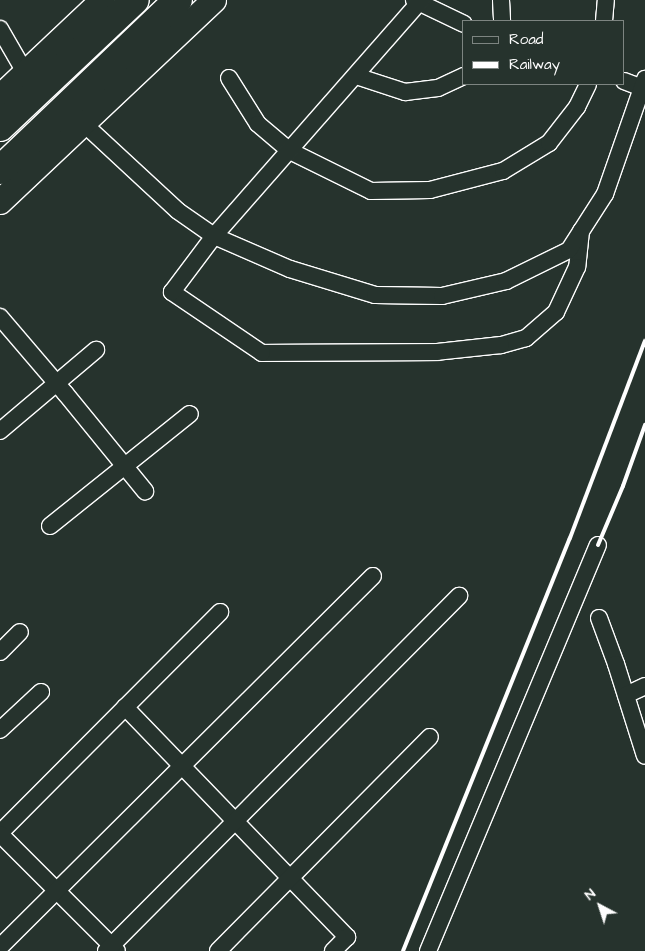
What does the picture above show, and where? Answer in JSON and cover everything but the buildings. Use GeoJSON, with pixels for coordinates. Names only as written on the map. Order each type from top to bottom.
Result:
{"type":"FeatureCollection","features":[{"type":"Feature","properties":{"kind":"highway"},"geometry":{"type":"LineString","coordinates":[[0,127],[134,0]]}},
{"type":"Feature","properties":{"kind":"highway"},"geometry":{"type":"LineString","coordinates":[[0,170],[178,0]]}},
{"type":"Feature","properties":{"kind":"street"},"geometry":{"type":"LineString","coordinates":[[0,97],[103,0]]}},
{"type":"Feature","properties":{"kind":"street"},"geometry":{"type":"LineString","coordinates":[[0,202],[214,0]]}},
{"type":"Feature","properties":{"kind":"street"},"geometry":{"type":"LineString","coordinates":[[501,0],[502,20]]}},
{"type":"Feature","properties":{"kind":"street"},"geometry":{"type":"LineString","coordinates":[[604,20],[606,0]]}},
{"type":"Feature","properties":{"kind":"street"},"geometry":{"type":"LineString","coordinates":[[462,23],[418,1],[356,76],[214,236],[172,292],[262,353],[437,352],[501,346],[526,338],[556,312],[576,267],[582,231]]}},
{"type":"Feature","properties":{"kind":"street"},"geometry":{"type":"LineString","coordinates":[[0,29],[26,74]]}},
{"type":"Feature","properties":{"kind":"street"},"geometry":{"type":"LineString","coordinates":[[356,76],[405,92],[438,88],[462,77]]}},
{"type":"Feature","properties":{"kind":"street"},"geometry":{"type":"LineString","coordinates":[[229,78],[258,124],[290,151],[371,191],[430,190],[503,171],[549,142],[577,107],[588,85]]}},
{"type":"Feature","properties":{"kind":"street"},"geometry":{"type":"LineString","coordinates":[[83,123],[178,211],[214,236],[290,269],[375,295],[442,296],[506,281],[569,250],[605,194],[643,84],[625,81]]}},
{"type":"Feature","properties":{"kind":"street"},"geometry":{"type":"LineString","coordinates":[[0,317],[57,383],[145,491]]}},
{"type":"Feature","properties":{"kind":"street"},"geometry":{"type":"LineString","coordinates":[[0,431],[96,350]]}},
{"type":"Feature","properties":{"kind":"street"},"geometry":{"type":"LineString","coordinates":[[50,526],[190,414]]}},
{"type":"Feature","properties":{"kind":"street"},"geometry":{"type":"LineString","coordinates":[[428,951],[598,545]]}},
{"type":"Feature","properties":{"kind":"street"},"geometry":{"type":"LineString","coordinates":[[0,947],[374,576]]}},
{"type":"Feature","properties":{"kind":"street"},"geometry":{"type":"LineString","coordinates":[[220,612],[0,833],[111,949],[459,596]]}},
{"type":"Feature","properties":{"kind":"street"},"geometry":{"type":"LineString","coordinates":[[599,618],[645,756]]}},
{"type":"Feature","properties":{"kind":"street"},"geometry":{"type":"LineString","coordinates":[[0,652],[20,632]]}},
{"type":"Feature","properties":{"kind":"street"},"geometry":{"type":"LineString","coordinates":[[626,695],[645,686]]}},
{"type":"Feature","properties":{"kind":"street"},"geometry":{"type":"LineString","coordinates":[[0,730],[41,692]]}},
{"type":"Feature","properties":{"kind":"street"},"geometry":{"type":"LineString","coordinates":[[125,708],[347,937],[333,951]]}},
{"type":"Feature","properties":{"kind":"street"},"geometry":{"type":"LineString","coordinates":[[218,951],[430,737]]}},
{"type":"Feature","properties":{"kind":"railway"},"geometry":{"type":"LineString","coordinates":[[403,951],[570,538],[645,341]]}},
{"type":"Feature","properties":{"kind":"railway"},"geometry":{"type":"LineString","coordinates":[[598,545],[623,486],[645,425]]}}]}
